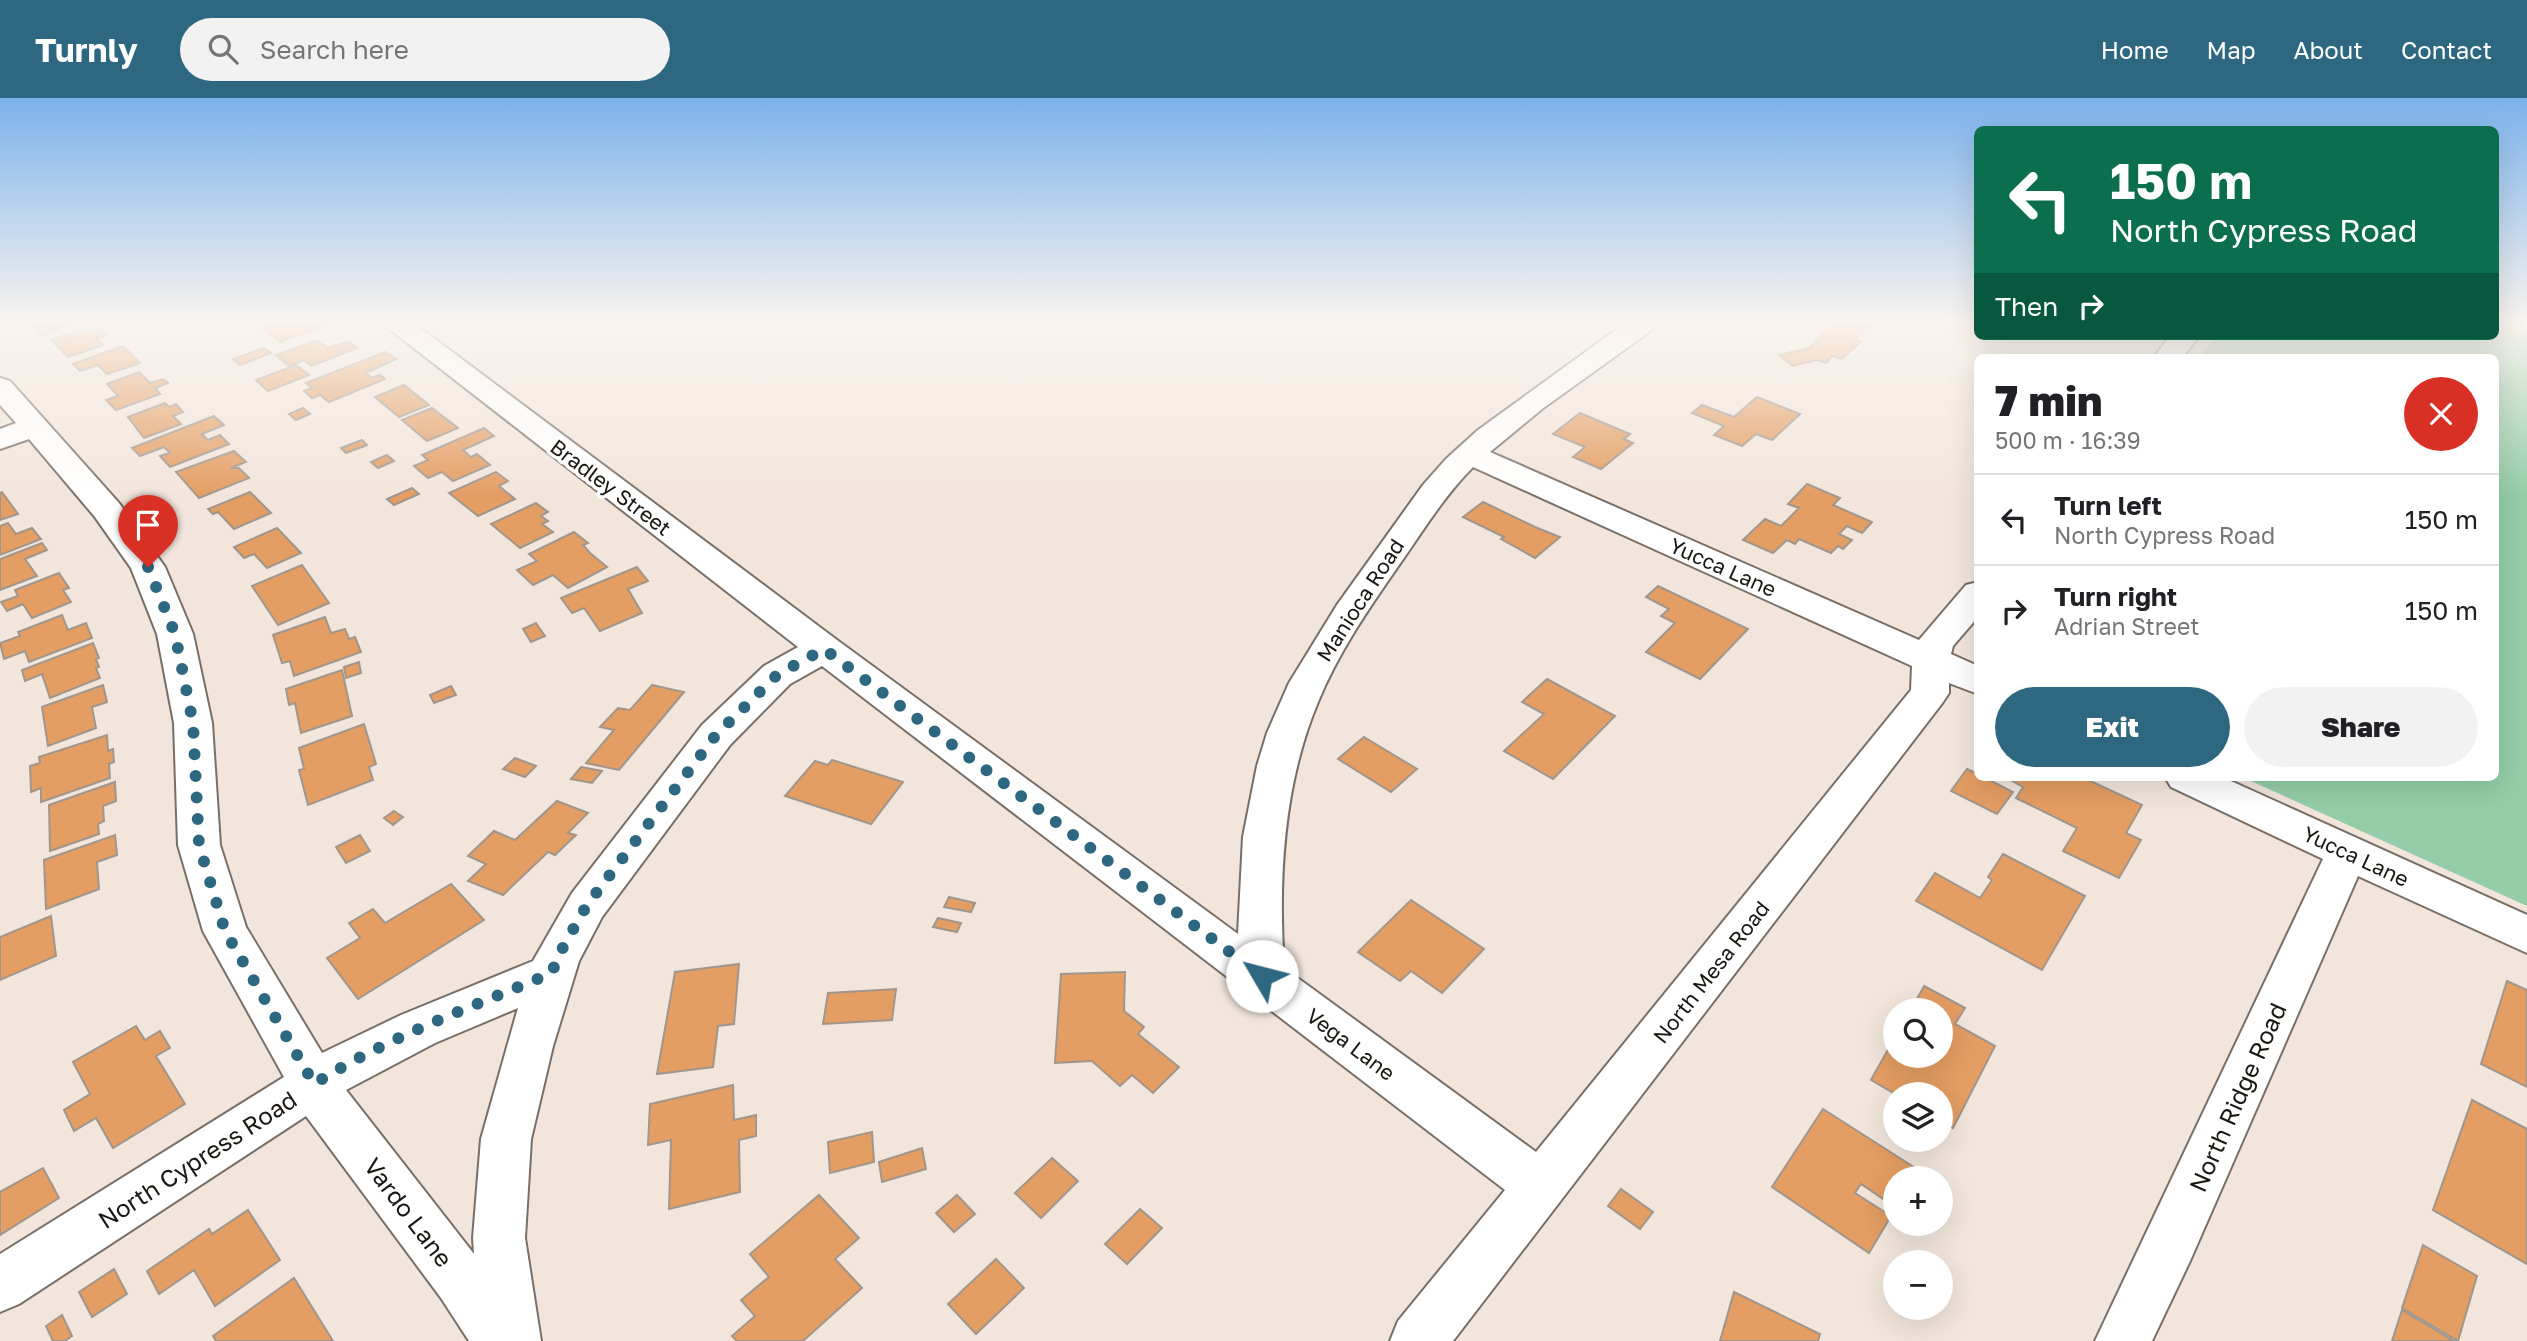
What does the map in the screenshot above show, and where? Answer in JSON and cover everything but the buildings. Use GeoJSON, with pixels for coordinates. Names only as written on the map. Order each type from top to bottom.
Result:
{"type":"FeatureCollection","features":[{"type":"Feature","properties":{"kind":"street","name":"Bradley Street"},"geometry":{"type":"LineString","coordinates":[[473,382],[824,649]]}},
{"type":"Feature","properties":{"kind":"street","name":"Manioca Road"},"geometry":{"type":"LineString","coordinates":[[1262,976],[1259,933],[1265,823],[1278,764],[1298,703],[1325,649],[1428,499],[1469,454],[1499,428],[1562,382]]}},
{"type":"Feature","properties":{"kind":"street","name":"Vardo Lane"},"geometry":{"type":"LineString","coordinates":[[0,387],[17,433],[107,510],[148,567],[175,634],[193,723],[199,845],[225,931],[314,1084],[460,1279],[502,1341]]}},
{"type":"Feature","properties":{"kind":"street","name":"Yucca Lane"},"geometry":{"type":"LineString","coordinates":[[1469,454],[1974,679]]}},
{"type":"Feature","properties":{"kind":"street","name":"North Mesa Road"},"geometry":{"type":"LineString","coordinates":[[1418,1341],[1930,694],[1931,659],[1936,643],[1974,598]]}},
{"type":"Feature","properties":{"kind":"street"},"geometry":{"type":"LineString","coordinates":[[513,1341],[499,1238],[506,1139],[529,1046],[557,958],[587,905],[716,735],[777,675],[824,649]]}},
{"type":"Feature","properties":{"kind":"street","name":"Vega Lane"},"geometry":{"type":"LineString","coordinates":[[824,649],[1541,1187]]}},
{"type":"Feature","properties":{"kind":"street","name":"Yucca Lane"},"geometry":{"type":"LineString","coordinates":[[2194,781],[2527,934]]}},
{"type":"Feature","properties":{"kind":"street","name":"North Ridge Road"},"geometry":{"type":"LineString","coordinates":[[2123,1341],[2171,1243],[2347,852]]}},
{"type":"Feature","properties":{"kind":"street","name":"North Cypress Road"},"geometry":{"type":"LineString","coordinates":[[0,1285],[346,1064],[418,1029],[552,973]]}},
{"type":"Feature","properties":{"kind":"green space"},"geometry":{"type":"Polygon","coordinates":[[[2499,382],[2527,382],[2527,906],[2251,781],[2499,781],[2499,382]]]}},
{"type":"Feature","properties":{"kind":"route"},"geometry":{"type":"LineString","coordinates":[[148,567],[175,634],[193,723],[199,845],[225,931],[314,1084],[346,1064],[418,1029],[552,973],[557,958],[587,905],[716,735],[777,675],[824,649],[1262,976]]}}]}
